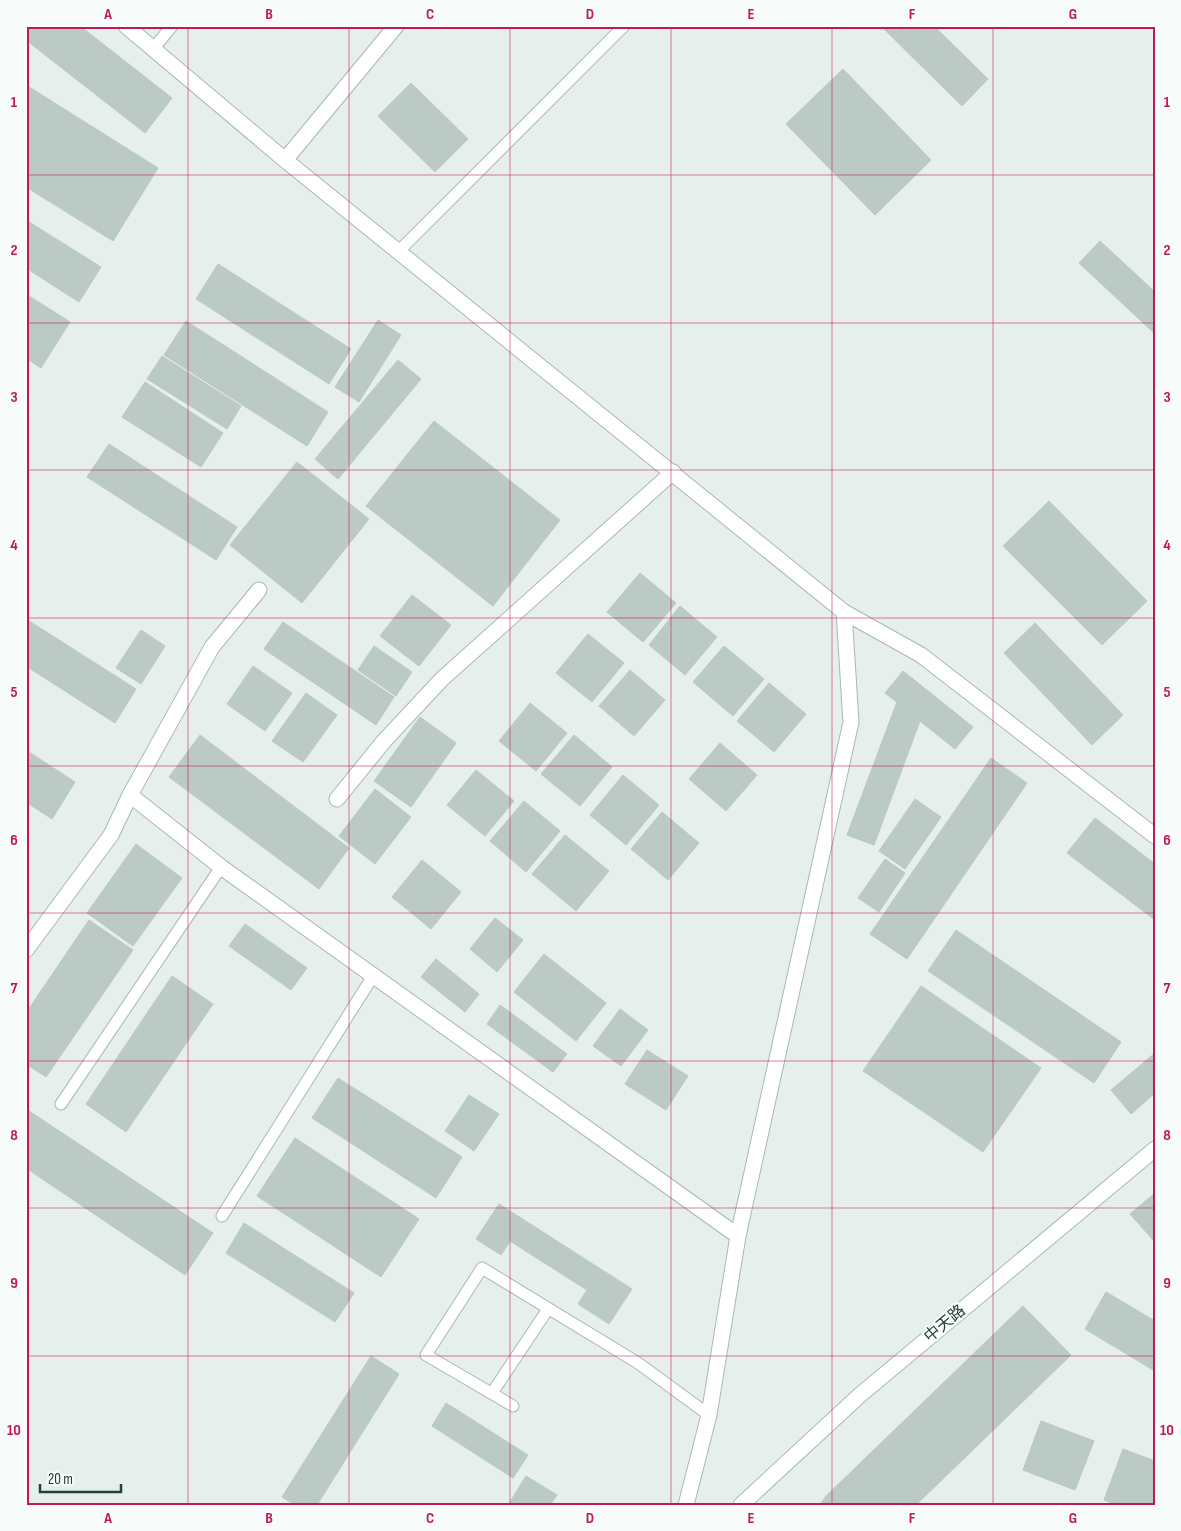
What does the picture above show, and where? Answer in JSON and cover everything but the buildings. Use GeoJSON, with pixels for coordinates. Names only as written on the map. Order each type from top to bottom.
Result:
{"type":"FeatureCollection","features":[{"type":"Feature","properties":{"kind":"street"},"geometry":{"type":"LineString","coordinates":[[126,26],[285,160],[400,250],[844,612],[921,654],[1155,836]]}},
{"type":"Feature","properties":{"kind":"street"},"geometry":{"type":"LineString","coordinates":[[285,160],[396,26]]}},
{"type":"Feature","properties":{"kind":"street"},"geometry":{"type":"LineString","coordinates":[[337,799],[384,740],[442,679],[673,472]]}},
{"type":"Feature","properties":{"kind":"street"},"geometry":{"type":"LineString","coordinates":[[26,950],[111,835],[130,795],[212,647],[259,590]]}},
{"type":"Feature","properties":{"kind":"street"},"geometry":{"type":"LineString","coordinates":[[686,1505],[709,1415],[738,1236],[851,722],[844,612]]}},
{"type":"Feature","properties":{"kind":"street"},"geometry":{"type":"LineString","coordinates":[[130,795],[221,867],[738,1236]]}},
{"type":"Feature","properties":{"kind":"street","name":"中天路"},"geometry":{"type":"LineString","coordinates":[[742,1505],[860,1395],[1155,1149]]}},
{"type":"Feature","properties":{"kind":"lane"},"geometry":{"type":"LineString","coordinates":[[153,48],[172,26]]}},
{"type":"Feature","properties":{"kind":"lane"},"geometry":{"type":"LineString","coordinates":[[400,250],[624,26]]}},
{"type":"Feature","properties":{"kind":"lane"},"geometry":{"type":"LineString","coordinates":[[61,1104],[221,867]]}},
{"type":"Feature","properties":{"kind":"lane"},"geometry":{"type":"LineString","coordinates":[[222,1216],[374,976]]}},
{"type":"Feature","properties":{"kind":"lane"},"geometry":{"type":"LineString","coordinates":[[513,1406],[426,1355],[482,1268],[638,1363],[709,1415]]}},
{"type":"Feature","properties":{"kind":"lane"},"geometry":{"type":"LineString","coordinates":[[492,1394],[548,1309]]}}]}
